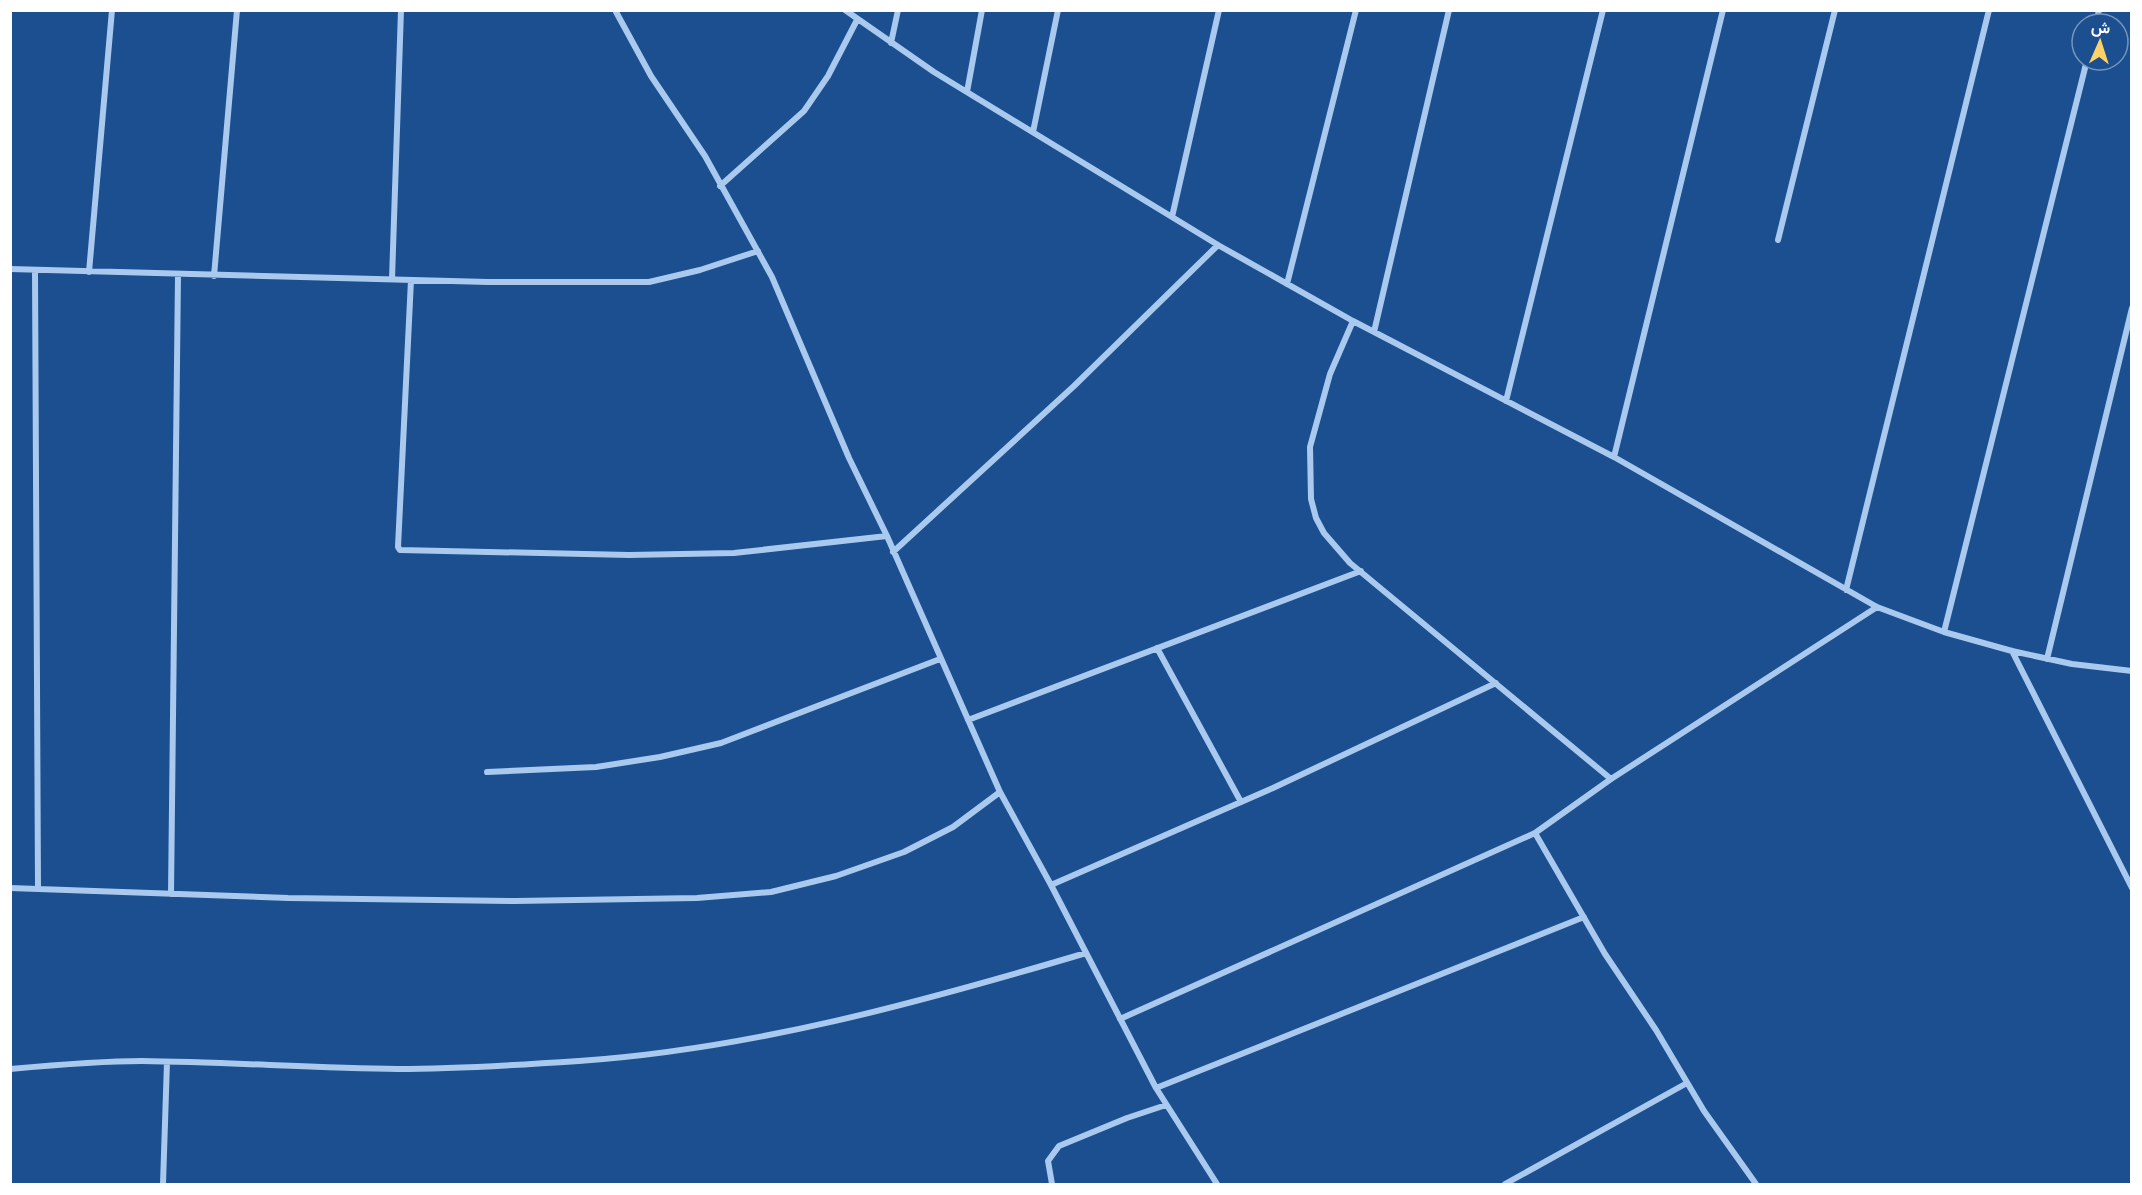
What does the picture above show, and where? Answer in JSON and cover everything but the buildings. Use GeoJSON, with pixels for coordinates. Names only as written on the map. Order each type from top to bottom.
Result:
{"type":"FeatureCollection","features":[{"type":"Feature","properties":{"kind":"street"},"geometry":{"type":"LineString","coordinates":[[89,272],[112,10]]}},
{"type":"Feature","properties":{"kind":"street"},"geometry":{"type":"LineString","coordinates":[[214,276],[237,10]]}},
{"type":"Feature","properties":{"kind":"street"},"geometry":{"type":"LineString","coordinates":[[392,279],[401,10]]}},
{"type":"Feature","properties":{"kind":"street"},"geometry":{"type":"LineString","coordinates":[[615,10],[651,76],[705,156],[772,277],[849,458],[887,536],[1000,792],[1156,1088],[1217,1185]]}},
{"type":"Feature","properties":{"kind":"street"},"geometry":{"type":"LineString","coordinates":[[845,10],[967,92],[1218,245],[1353,321],[1614,457],[1877,607],[1944,632],[2012,651],[2100,668],[2132,671]]}},
{"type":"Feature","properties":{"kind":"street"},"geometry":{"type":"LineString","coordinates":[[891,43],[898,10]]}},
{"type":"Feature","properties":{"kind":"street"},"geometry":{"type":"LineString","coordinates":[[967,92],[982,10]]}},
{"type":"Feature","properties":{"kind":"street"},"geometry":{"type":"LineString","coordinates":[[1033,132],[1058,10]]}},
{"type":"Feature","properties":{"kind":"street"},"geometry":{"type":"LineString","coordinates":[[1172,217],[1219,10]]}},
{"type":"Feature","properties":{"kind":"street"},"geometry":{"type":"LineString","coordinates":[[1287,284],[1356,10]]}},
{"type":"Feature","properties":{"kind":"street"},"geometry":{"type":"LineString","coordinates":[[1374,332],[1449,10]]}},
{"type":"Feature","properties":{"kind":"street"},"geometry":{"type":"LineString","coordinates":[[1506,401],[1603,10]]}},
{"type":"Feature","properties":{"kind":"street"},"geometry":{"type":"LineString","coordinates":[[1614,457],[1723,10]]}},
{"type":"Feature","properties":{"kind":"street"},"geometry":{"type":"LineString","coordinates":[[1778,240],[1835,10]]}},
{"type":"Feature","properties":{"kind":"street"},"geometry":{"type":"LineString","coordinates":[[1846,590],[1989,10]]}},
{"type":"Feature","properties":{"kind":"street"},"geometry":{"type":"LineString","coordinates":[[720,186],[804,111],[828,76],[857,20]]}},
{"type":"Feature","properties":{"kind":"street"},"geometry":{"type":"LineString","coordinates":[[1944,632],[2084,72]]}},
{"type":"Feature","properties":{"kind":"street"},"geometry":{"type":"LineString","coordinates":[[893,552],[1074,386],[1218,245]]}},
{"type":"Feature","properties":{"kind":"street"},"geometry":{"type":"LineString","coordinates":[[10,269],[488,282],[650,282],[683,275],[758,251]]}},
{"type":"Feature","properties":{"kind":"street"},"geometry":{"type":"LineString","coordinates":[[35,270],[38,888]]}},
{"type":"Feature","properties":{"kind":"street"},"geometry":{"type":"LineString","coordinates":[[171,894],[178,275]]}},
{"type":"Feature","properties":{"kind":"street"},"geometry":{"type":"LineString","coordinates":[[411,280],[398,545],[400,550],[629,555],[734,553],[887,536]]}},
{"type":"Feature","properties":{"kind":"street"},"geometry":{"type":"LineString","coordinates":[[2047,659],[2132,308]]}},
{"type":"Feature","properties":{"kind":"street"},"geometry":{"type":"LineString","coordinates":[[1353,321],[1330,374],[1310,447],[1311,499],[1316,518],[1324,533],[1350,563],[1611,779]]}},
{"type":"Feature","properties":{"kind":"street"},"geometry":{"type":"LineString","coordinates":[[968,720],[1361,571]]}},
{"type":"Feature","properties":{"kind":"street"},"geometry":{"type":"LineString","coordinates":[[1120,1018],[1535,834],[1611,779],[1877,607]]}},
{"type":"Feature","properties":{"kind":"street"},"geometry":{"type":"LineString","coordinates":[[1157,648],[1241,802]]}},
{"type":"Feature","properties":{"kind":"street"},"geometry":{"type":"LineString","coordinates":[[2012,651],[2132,888]]}},
{"type":"Feature","properties":{"kind":"street"},"geometry":{"type":"LineString","coordinates":[[487,772],[596,767],[660,757],[721,743],[940,659]]}},
{"type":"Feature","properties":{"kind":"street"},"geometry":{"type":"LineString","coordinates":[[1051,885],[1241,802],[1496,683]]}},
{"type":"Feature","properties":{"kind":"street"},"geometry":{"type":"LineString","coordinates":[[10,888],[288,898],[515,901],[697,898],[771,892],[836,876],[904,852],[953,827],[1000,792]]}},
{"type":"Feature","properties":{"kind":"street"},"geometry":{"type":"LineString","coordinates":[[1535,834],[1605,954],[1656,1030],[1704,1111],[1756,1185]]}},
{"type":"Feature","properties":{"kind":"street"},"geometry":{"type":"LineString","coordinates":[[1156,1088],[1584,917]]}},
{"type":"Feature","properties":{"kind":"street"},"geometry":{"type":"LineString","coordinates":[[10,1069],[63,1064],[167,1062],[401,1069],[648,1055],[716,1046],[877,1010],[1086,953]]}},
{"type":"Feature","properties":{"kind":"street"},"geometry":{"type":"LineString","coordinates":[[163,1185],[167,1062]]}},
{"type":"Feature","properties":{"kind":"street"},"geometry":{"type":"LineString","coordinates":[[1505,1185],[1687,1083]]}},
{"type":"Feature","properties":{"kind":"street"},"geometry":{"type":"LineString","coordinates":[[1052,1185],[1048,1161],[1059,1146],[1166,1105]]}}]}
